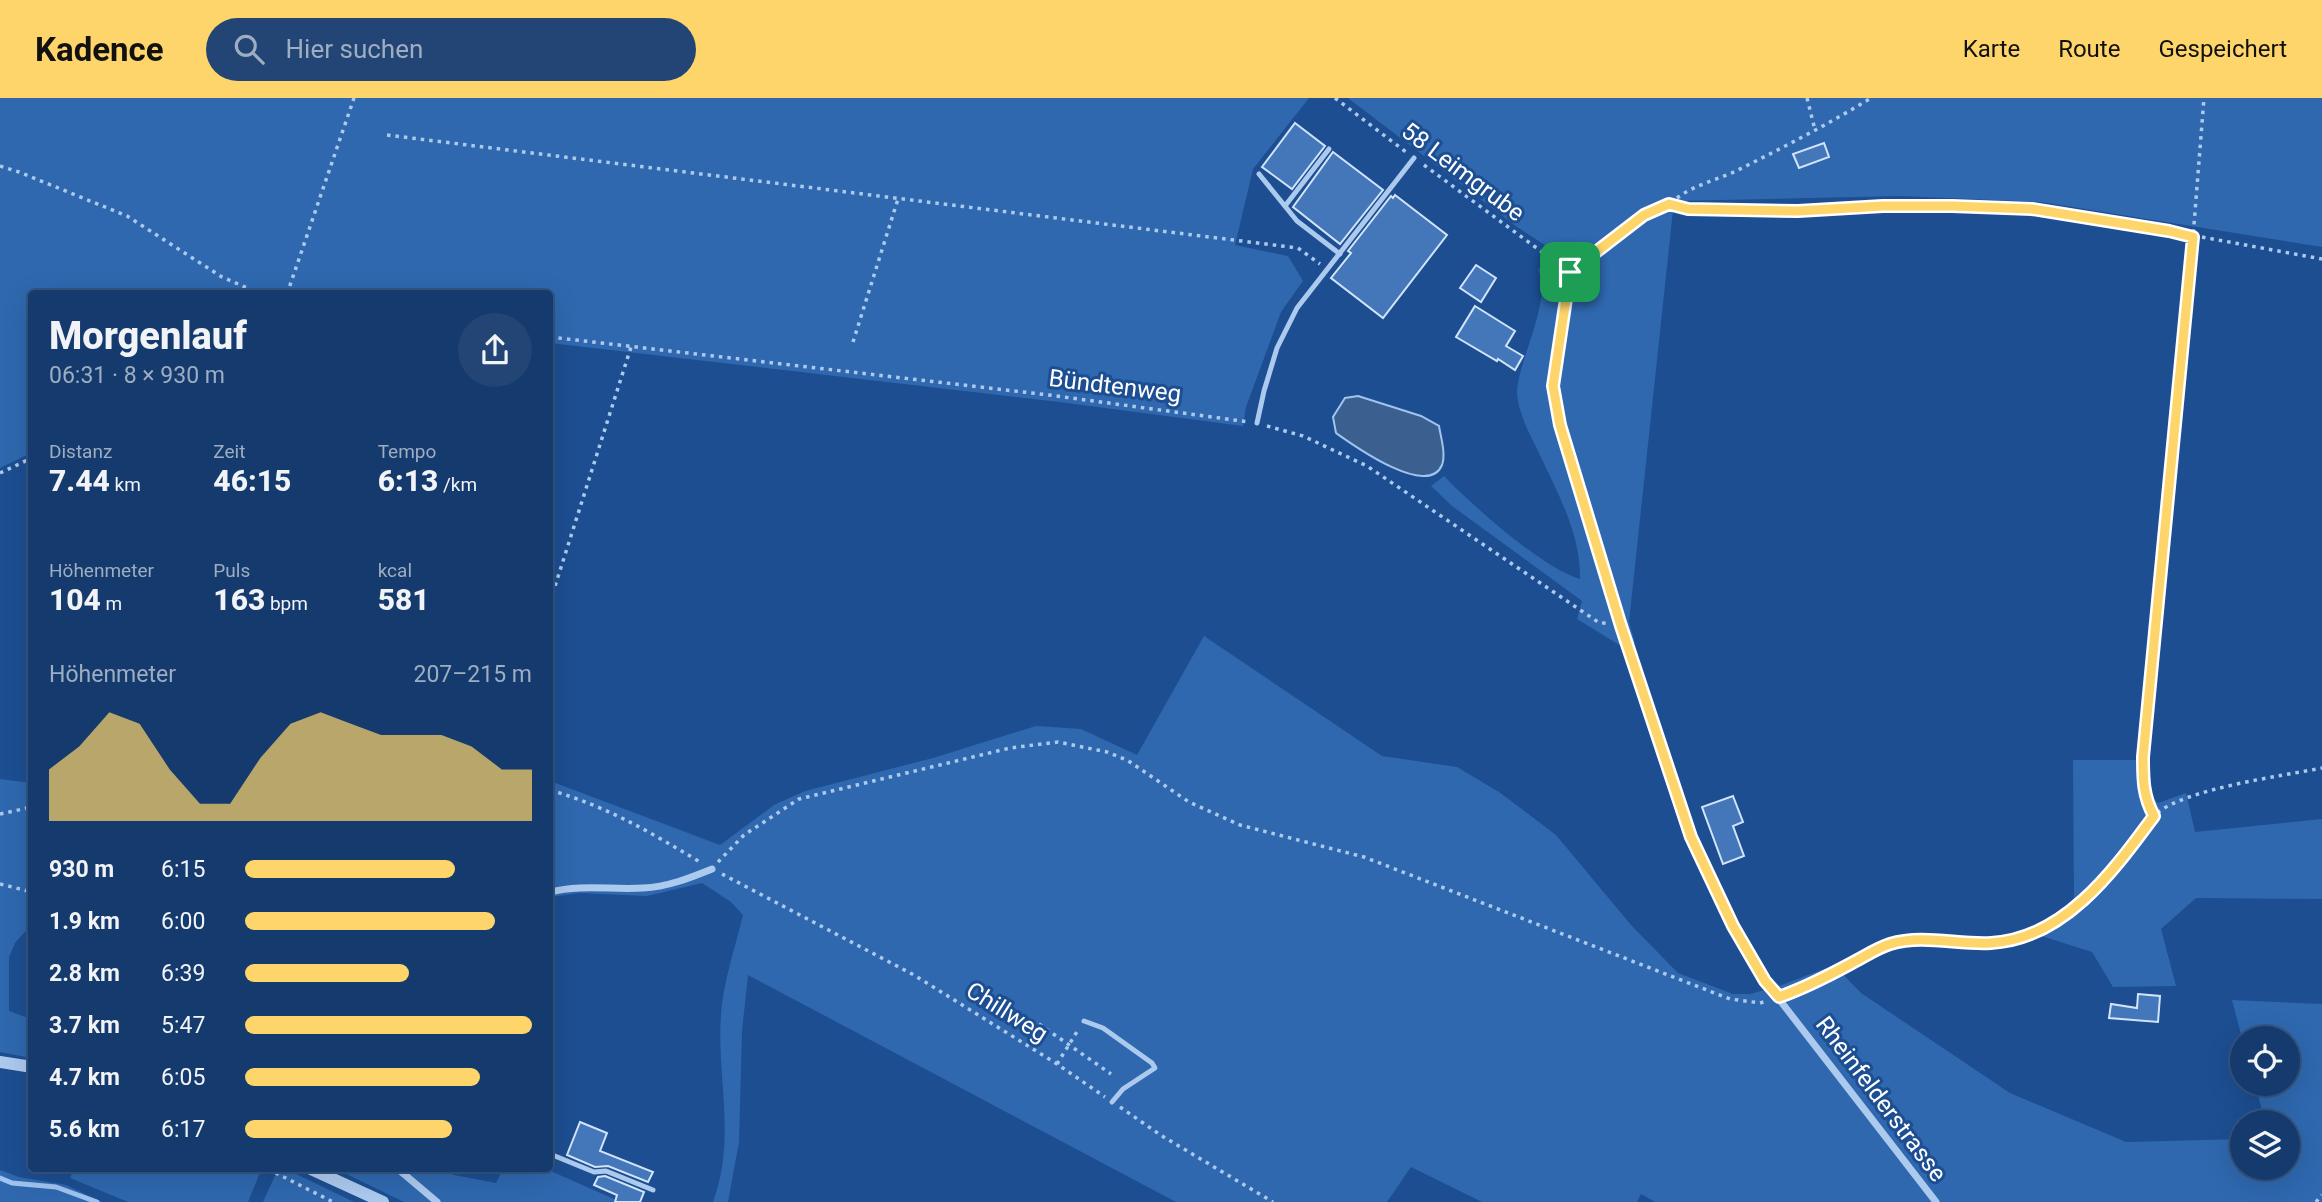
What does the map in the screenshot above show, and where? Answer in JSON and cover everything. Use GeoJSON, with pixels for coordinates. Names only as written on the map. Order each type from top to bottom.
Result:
{"type":"FeatureCollection","features":[{"type":"Feature","properties":{"kind":"street"},"geometry":{"type":"LineString","coordinates":[[1570,272],[1644,215],[1669,204]]}},
{"type":"Feature","properties":{"kind":"street","name":"Rheinfelderstrasse"},"geometry":{"type":"LineString","coordinates":[[1570,272],[1553,386],[1560,425],[1621,626],[1691,837],[1733,926],[1765,981],[1936,1202]]}},
{"type":"Feature","properties":{"kind":"street"},"geometry":{"type":"LineString","coordinates":[[553,891],[605,886],[644,888],[683,881],[712,869]]}},
{"type":"Feature","properties":{"kind":"street"},"geometry":{"type":"LineString","coordinates":[[0,1062],[28,1066]]}},
{"type":"Feature","properties":{"kind":"street"},"geometry":{"type":"LineString","coordinates":[[318,1172],[383,1202]]}},
{"type":"Feature","properties":{"kind":"street"},"geometry":{"type":"LineString","coordinates":[[402,1172],[437,1202]]}},
{"type":"Feature","properties":{"kind":"lane"},"geometry":{"type":"LineString","coordinates":[[1285,206],[1329,149]]}},
{"type":"Feature","properties":{"kind":"lane"},"geometry":{"type":"LineString","coordinates":[[1257,423],[1277,348],[1297,308],[1414,158]]}},
{"type":"Feature","properties":{"kind":"lane"},"geometry":{"type":"LineString","coordinates":[[1259,174],[1297,220],[1340,254]]}},
{"type":"Feature","properties":{"kind":"lane"},"geometry":{"type":"LineString","coordinates":[[1084,1021],[1103,1028],[1155,1068],[1123,1090],[1112,1102]]}},
{"type":"Feature","properties":{"kind":"lane"},"geometry":{"type":"LineString","coordinates":[[553,1155],[594,1172],[606,1171],[653,1190]]}},
{"type":"Feature","properties":{"kind":"path"},"geometry":{"type":"LineString","coordinates":[[288,290],[354,98]]}},
{"type":"Feature","properties":{"kind":"path","name":"58 Leimgrube"},"geometry":{"type":"LineString","coordinates":[[1335,98],[1570,272]]}},
{"type":"Feature","properties":{"kind":"path"},"geometry":{"type":"LineString","coordinates":[[1807,98],[1816,131]]}},
{"type":"Feature","properties":{"kind":"path"},"geometry":{"type":"LineString","coordinates":[[1669,204],[1685,192],[1735,172],[1816,131],[1871,98]]}},
{"type":"Feature","properties":{"kind":"path"},"geometry":{"type":"LineString","coordinates":[[2154,816],[2146,801],[2143,757],[2204,98]]}},
{"type":"Feature","properties":{"kind":"path"},"geometry":{"type":"LineString","coordinates":[[387,135],[1298,248],[1327,270]]}},
{"type":"Feature","properties":{"kind":"path"},"geometry":{"type":"LineString","coordinates":[[0,166],[127,216],[222,277],[248,290]]}},
{"type":"Feature","properties":{"kind":"path"},"geometry":{"type":"LineString","coordinates":[[853,342],[898,199]]}},
{"type":"Feature","properties":{"kind":"path"},"geometry":{"type":"LineString","coordinates":[[1669,204],[1688,209],[1798,211],[1883,206],[2032,209],[2322,258]]}},
{"type":"Feature","properties":{"kind":"path","name":"Bündtenweg"},"geometry":{"type":"LineString","coordinates":[[553,337],[1049,395],[1257,423],[1303,436],[1367,466],[1598,622],[1621,626]]}},
{"type":"Feature","properties":{"kind":"path"},"geometry":{"type":"LineString","coordinates":[[553,593],[631,347]]}},
{"type":"Feature","properties":{"kind":"path"},"geometry":{"type":"LineString","coordinates":[[0,474],[28,460]]}},
{"type":"Feature","properties":{"kind":"path"},"geometry":{"type":"LineString","coordinates":[[712,869],[744,835],[799,799],[1010,748],[1058,742],[1107,752],[1127,760],[1189,802],[1240,825],[1364,857],[1730,999],[1760,1003],[1806,987],[1889,944],[1923,940],[1990,943],[2023,937],[2042,930],[2061,920],[2079,904],[2154,816],[2166,806],[2202,793],[2322,768]]}},
{"type":"Feature","properties":{"kind":"path","name":"Chillweg"},"geometry":{"type":"LineString","coordinates":[[553,791],[587,801],[622,816],[712,869],[914,975],[1056,1063],[1162,1136],[1273,1202]]}},
{"type":"Feature","properties":{"kind":"path"},"geometry":{"type":"LineString","coordinates":[[0,814],[28,808]]}},
{"type":"Feature","properties":{"kind":"path"},"geometry":{"type":"LineString","coordinates":[[0,884],[28,891]]}},
{"type":"Feature","properties":{"kind":"path"},"geometry":{"type":"LineString","coordinates":[[1056,1063],[1084,1021]]}},
{"type":"Feature","properties":{"kind":"path"},"geometry":{"type":"LineString","coordinates":[[1039,1024],[1111,1074]]}},
{"type":"Feature","properties":{"kind":"path"},"geometry":{"type":"LineString","coordinates":[[274,1172],[333,1202]]}},
{"type":"Feature","properties":{"kind":"path"},"geometry":{"type":"LineString","coordinates":[[2316,1202],[2322,1195]]}},
{"type":"Feature","properties":{"kind":"shaded area"},"geometry":{"type":"Polygon","coordinates":[[[0,98],[1309,98],[1253,169],[1235,245],[1288,256],[1303,281],[1281,312],[1246,407],[1243,426],[553,343],[553,290],[28,290],[28,454],[0,468],[0,98]]]}},
{"type":"Feature","properties":{"kind":"shaded area"},"geometry":{"type":"Polygon","coordinates":[[[1348,98],[2322,98],[2322,247],[2041,202],[1901,196],[1674,201],[1629,622],[1635,643],[1621,646],[1577,619],[1582,601],[1452,506],[1431,486],[1444,476],[1489,519],[1527,549],[1580,579],[1572,527],[1526,427],[1517,398],[1519,378],[1541,297],[1538,270],[1554,251],[1517,227],[1348,98]]]}},
{"type":"Feature","properties":{"kind":"shaded area"},"geometry":{"type":"Polygon","coordinates":[[[1358,396],[1421,416],[1439,426],[1443,461],[1434,474],[1422,476],[1390,466],[1336,433],[1333,417],[1345,398],[1358,396]]]}},
{"type":"Feature","properties":{"kind":"shaded area"},"geometry":{"type":"Polygon","coordinates":[[[1204,636],[1382,756],[1457,767],[1499,792],[1556,835],[1631,925],[1678,973],[1733,994],[1750,994],[1834,965],[1861,993],[2010,1093],[2126,1142],[2230,1139],[2230,1180],[2300,1180],[2300,1110],[2262,1110],[2258,1096],[2300,1096],[2300,1026],[2239,1026],[2232,1000],[2322,1004],[2322,1202],[1655,1202],[1641,1194],[1637,1202],[1482,1202],[1411,1167],[1387,1202],[1176,1202],[748,975],[742,1031],[739,1142],[728,1202],[713,1202],[724,1152],[720,1029],[722,1004],[743,915],[731,902],[702,883],[647,896],[580,893],[553,897],[553,782],[720,845],[774,805],[805,791],[933,758],[1036,726],[1081,729],[1137,755],[1204,636]]]}},
{"type":"Feature","properties":{"kind":"shaded area"},"geometry":{"type":"Polygon","coordinates":[[[2073,760],[2139,760],[2149,794],[2158,803],[2186,793],[2195,832],[2322,819],[2322,899],[2196,898],[2161,929],[2176,986],[2113,987],[2092,952],[2026,931],[2042,926],[2074,903],[2073,760]]]}},
{"type":"Feature","properties":{"kind":"shaded area"},"geometry":{"type":"Polygon","coordinates":[[[0,779],[28,783],[28,928],[15,943],[9,957],[9,1011],[28,1018],[28,1057],[0,1052],[0,779]]]}},
{"type":"Feature","properties":{"kind":"shaded area"},"geometry":{"type":"Polygon","coordinates":[[[0,1170],[19,1177],[66,1185],[102,1202],[0,1202],[0,1170]]]}},
{"type":"Feature","properties":{"kind":"shaded area"},"geometry":{"type":"Polygon","coordinates":[[[73,1172],[260,1172],[248,1202],[128,1202],[70,1178],[73,1172]]]}},
{"type":"Feature","properties":{"kind":"shaded area"},"geometry":{"type":"Polygon","coordinates":[[[277,1172],[292,1172],[354,1202],[263,1202],[277,1172]]]}},
{"type":"Feature","properties":{"kind":"shaded area"},"geometry":{"type":"Polygon","coordinates":[[[342,1172],[447,1172],[496,1183],[502,1172],[553,1172],[621,1202],[404,1202],[342,1172]]]}},
{"type":"Feature","properties":{"kind":"building"},"geometry":{"type":"Polygon","coordinates":[[[1295,123],[1325,146],[1292,189],[1262,167],[1295,123]]]}},
{"type":"Feature","properties":{"kind":"building"},"geometry":{"type":"Polygon","coordinates":[[[1824,143],[1829,157],[1799,168],[1793,154],[1824,143]]]}},
{"type":"Feature","properties":{"kind":"building"},"geometry":{"type":"Polygon","coordinates":[[[1333,152],[1383,190],[1340,244],[1293,207],[1333,152]]]}},
{"type":"Feature","properties":{"kind":"building"},"geometry":{"type":"Polygon","coordinates":[[[1395,195],[1447,235],[1383,318],[1331,278],[1351,253],[1348,251],[1391,196],[1393,198],[1395,195]]]}},
{"type":"Feature","properties":{"kind":"building"},"geometry":{"type":"Polygon","coordinates":[[[1476,265],[1496,278],[1481,302],[1460,288],[1476,265]]]}},
{"type":"Feature","properties":{"kind":"building"},"geometry":{"type":"Polygon","coordinates":[[[1475,306],[1515,331],[1506,346],[1523,356],[1515,370],[1456,337],[1475,306]]]}},
{"type":"Feature","properties":{"kind":"building"},"geometry":{"type":"Polygon","coordinates":[[[1733,796],[1743,822],[1733,826],[1744,856],[1723,864],[1702,807],[1733,796]]]}},
{"type":"Feature","properties":{"kind":"building"},"geometry":{"type":"Polygon","coordinates":[[[2138,994],[2160,996],[2158,1022],[2109,1018],[2111,1004],[2137,1008],[2138,994]]]}},
{"type":"Feature","properties":{"kind":"building"},"geometry":{"type":"Polygon","coordinates":[[[580,1122],[607,1133],[600,1151],[653,1172],[648,1182],[608,1166],[595,1167],[567,1155],[580,1122]]]}},
{"type":"Feature","properties":{"kind":"building"},"geometry":{"type":"Polygon","coordinates":[[[605,1176],[644,1192],[640,1202],[615,1202],[617,1195],[594,1185],[598,1177],[605,1176]]]}},
{"type":"Feature","properties":{"kind":"waterway"},"geometry":{"type":"LineString","coordinates":[[0,1178],[12,1183],[56,1187],[97,1202]]}},
{"type":"Feature","properties":{"kind":"route"},"geometry":{"type":"LineString","coordinates":[[1669,204],[1688,209],[1798,211],[1883,206],[2032,209],[2193,237],[2146,705],[2143,782],[2146,801],[2154,816],[2086,897],[2061,920],[2042,930],[2007,941],[1990,943],[1923,940],[1889,944],[1806,987],[1779,997],[1765,981],[1733,926],[1691,837],[1621,626],[1560,425],[1553,386],[1570,272],[1644,215],[1669,204]]}}]}
